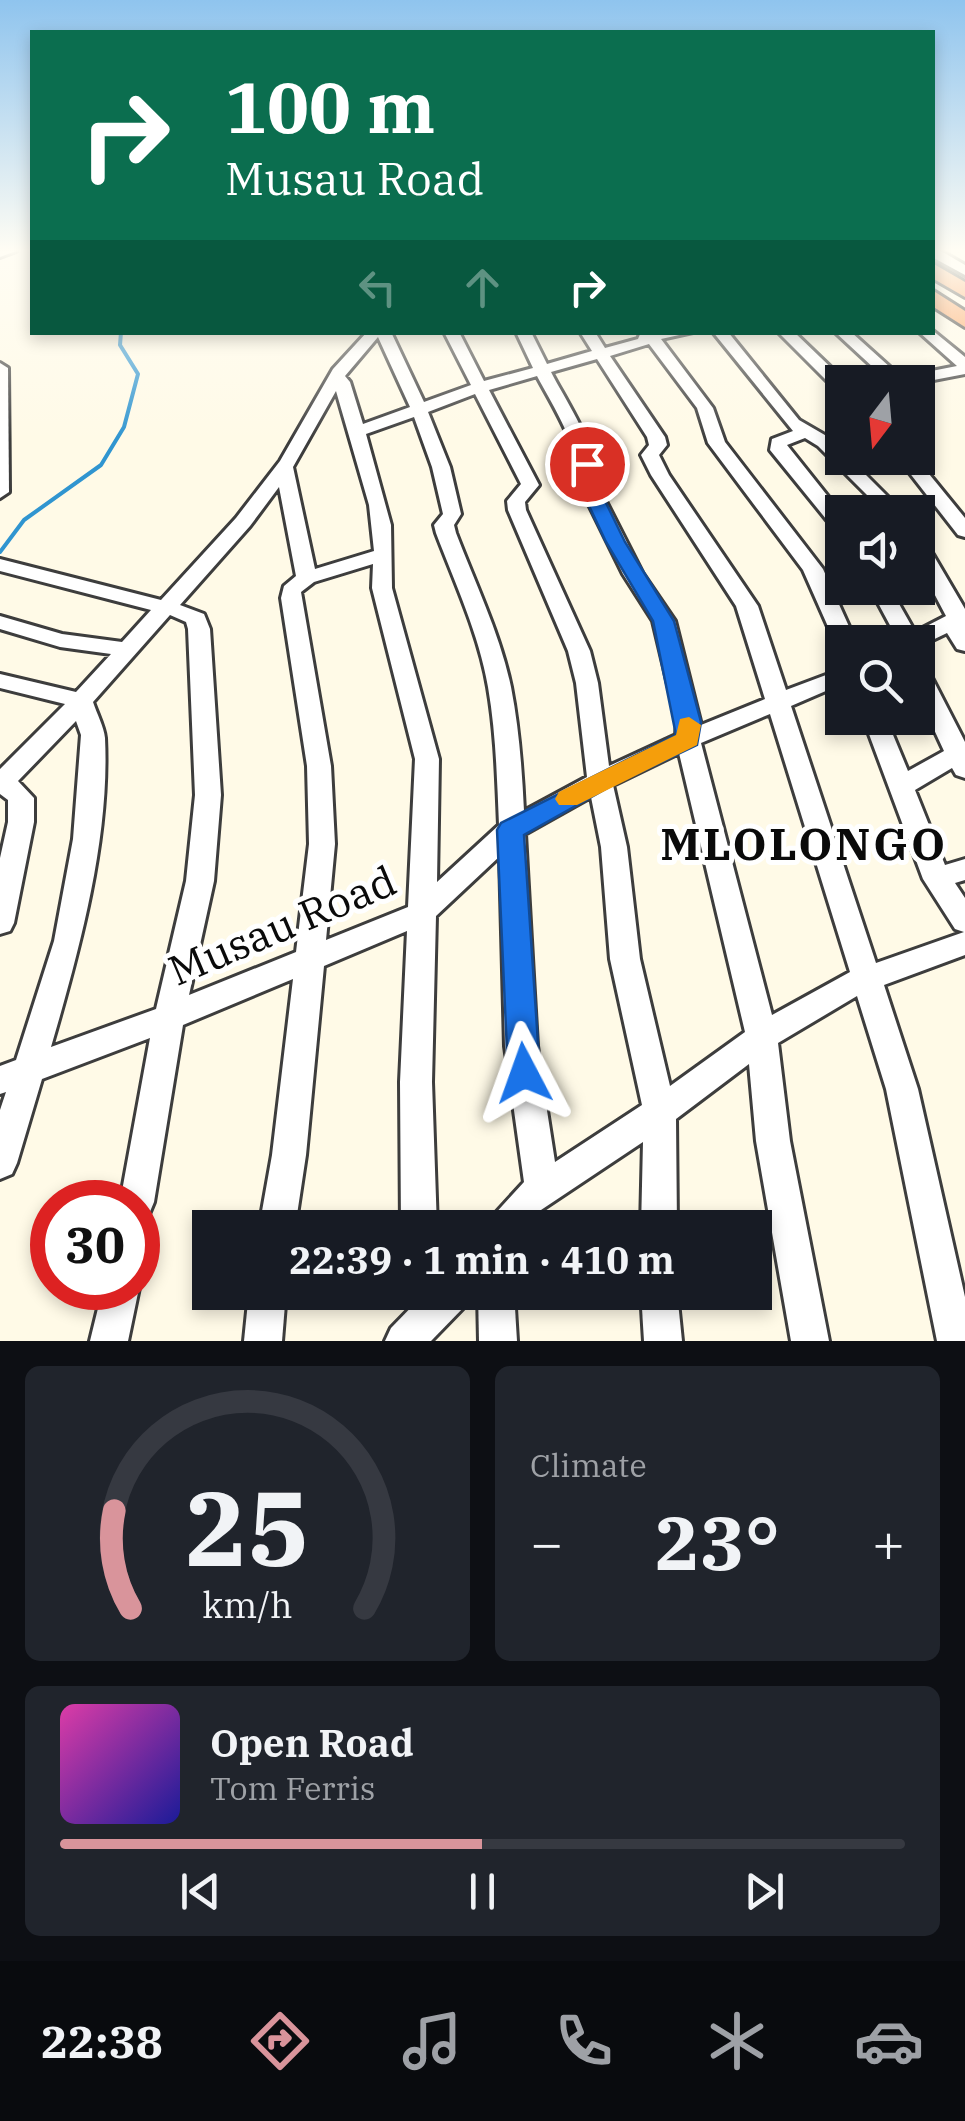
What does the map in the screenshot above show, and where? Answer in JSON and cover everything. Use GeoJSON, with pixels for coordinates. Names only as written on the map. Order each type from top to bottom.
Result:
{"type":"FeatureCollection","features":[{"type":"Feature","properties":{"kind":"highway"},"geometry":{"type":"LineString","coordinates":[[935,326],[965,346]]}},
{"type":"Feature","properties":{"kind":"street"},"geometry":{"type":"LineString","coordinates":[[0,923],[21,822],[21,798],[0,784],[243,522],[284,467],[336,378],[376,335]]}},
{"type":"Feature","properties":{"kind":"street"},"geometry":{"type":"LineString","coordinates":[[381,335],[418,407],[450,496],[452,514],[444,525],[446,533],[499,684],[508,740],[521,1046],[530,1128],[542,1189]]}},
{"type":"Feature","properties":{"kind":"street"},"geometry":{"type":"LineString","coordinates":[[452,335],[530,485],[516,501],[517,510],[579,651],[587,683],[592,743],[614,848],[625,959],[660,1112],[659,1210]]}},
{"type":"Feature","properties":{"kind":"street"},"geometry":{"type":"LineString","coordinates":[[524,335],[582,450],[587,464],[584,476],[633,574],[664,621],[689,722],[688,739],[762,1037],[773,1141],[810,1341]]}},
{"type":"Feature","properties":{"kind":"street"},"geometry":{"type":"LineString","coordinates":[[356,432],[418,407],[542,370],[595,343],[643,342],[648,335]]}},
{"type":"Feature","properties":{"kind":"street"},"geometry":{"type":"LineString","coordinates":[[650,335],[704,408],[717,443],[812,569],[837,625]]}},
{"type":"Feature","properties":{"kind":"street"},"geometry":{"type":"LineString","coordinates":[[722,335],[802,432],[824,442],[877,495]]}},
{"type":"Feature","properties":{"kind":"street"},"geometry":{"type":"LineString","coordinates":[[788,335],[825,371]]}},
{"type":"Feature","properties":{"kind":"street"},"geometry":{"type":"LineString","coordinates":[[845,335],[879,365]]}},
{"type":"Feature","properties":{"kind":"street"},"geometry":{"type":"LineString","coordinates":[[929,335],[965,367]]}},
{"type":"Feature","properties":{"kind":"street"},"geometry":{"type":"LineString","coordinates":[[595,343],[656,437],[658,444],[650,455],[667,490],[730,574],[747,606],[902,1089],[956,1341]]}},
{"type":"Feature","properties":{"kind":"street"},"geometry":{"type":"LineString","coordinates":[[935,374],[965,367]]}},
{"type":"Feature","properties":{"kind":"street"},"geometry":{"type":"LineString","coordinates":[[0,368],[0,492]]}},
{"type":"Feature","properties":{"kind":"street"},"geometry":{"type":"LineString","coordinates":[[336,378],[342,382],[380,520],[385,546],[382,588],[426,759],[416,1082],[419,1210]]}},
{"type":"Feature","properties":{"kind":"street"},"geometry":{"type":"LineString","coordinates":[[802,432],[784,438],[778,443],[778,450],[825,506]]}},
{"type":"Feature","properties":{"kind":"street"},"geometry":{"type":"LineString","coordinates":[[284,467],[306,578]]}},
{"type":"Feature","properties":{"kind":"street"},"geometry":{"type":"LineString","coordinates":[[922,475],[962,520]]}},
{"type":"Feature","properties":{"kind":"street"},"geometry":{"type":"LineString","coordinates":[[279,1210],[322,844],[319,766],[291,590],[306,578],[382,555]]}},
{"type":"Feature","properties":{"kind":"street"},"geometry":{"type":"LineString","coordinates":[[6,566],[186,614],[196,619],[200,629],[208,795],[200,882],[169,1017],[141,1180]]}},
{"type":"Feature","properties":{"kind":"street"},"geometry":{"type":"LineString","coordinates":[[935,577],[958,618],[965,644]]}},
{"type":"Feature","properties":{"kind":"street"},"geometry":{"type":"LineString","coordinates":[[935,630],[958,618]]}},
{"type":"Feature","properties":{"kind":"street"},"geometry":{"type":"LineString","coordinates":[[0,622],[60,640],[126,649]]}},
{"type":"Feature","properties":{"kind":"street"},"geometry":{"type":"LineString","coordinates":[[0,681],[81,701]]}},
{"type":"Feature","properties":{"kind":"street","name":"Musau Road"},"geometry":{"type":"LineString","coordinates":[[0,1080],[169,1017],[420,914],[510,830],[688,739],[825,683]]}},
{"type":"Feature","properties":{"kind":"street"},"geometry":{"type":"LineString","coordinates":[[0,1164],[68,942],[86,839],[93,736],[81,701]]}},
{"type":"Feature","properties":{"kind":"street"},"geometry":{"type":"LineString","coordinates":[[902,786],[963,758],[935,704]]}},
{"type":"Feature","properties":{"kind":"street"},"geometry":{"type":"LineString","coordinates":[[882,735],[937,879],[965,922]]}},
{"type":"Feature","properties":{"kind":"street"},"geometry":{"type":"LineString","coordinates":[[937,879],[965,869]]}},
{"type":"Feature","properties":{"kind":"street"},"geometry":{"type":"LineString","coordinates":[[523,1210],[542,1189],[660,1112],[762,1037],[867,978],[965,943]]}},
{"type":"Feature","properties":{"kind":"street"},"geometry":{"type":"LineString","coordinates":[[110,1341],[117,1310]]}},
{"type":"Feature","properties":{"kind":"street"},"geometry":{"type":"LineString","coordinates":[[263,1341],[266,1310]]}},
{"type":"Feature","properties":{"kind":"street"},"geometry":{"type":"LineString","coordinates":[[404,1341],[432,1310]]}},
{"type":"Feature","properties":{"kind":"street"},"geometry":{"type":"LineString","coordinates":[[497,1310],[498,1341]]}},
{"type":"Feature","properties":{"kind":"street"},"geometry":{"type":"LineString","coordinates":[[660,1310],[662,1341]]}},
{"type":"Feature","properties":{"kind":"waterway"},"geometry":{"type":"LineString","coordinates":[[0,552],[24,520],[101,465],[124,427],[138,374],[120,345],[121,335]]}},
{"type":"Feature","properties":{"kind":"slow traffic"},"geometry":{"type":"LineString","coordinates":[[568,799],[688,739],[689,725]]}},
{"type":"Feature","properties":{"kind":"district","name":"MLOLONGO"},"geometry":{"type":"Point","coordinates":[804,843]}},
{"type":"Feature","properties":{"kind":"route"},"geometry":{"type":"LineString","coordinates":[[524,1073],[510,830],[688,739],[689,722],[664,621],[616,542],[584,476],[587,464]]}}]}
